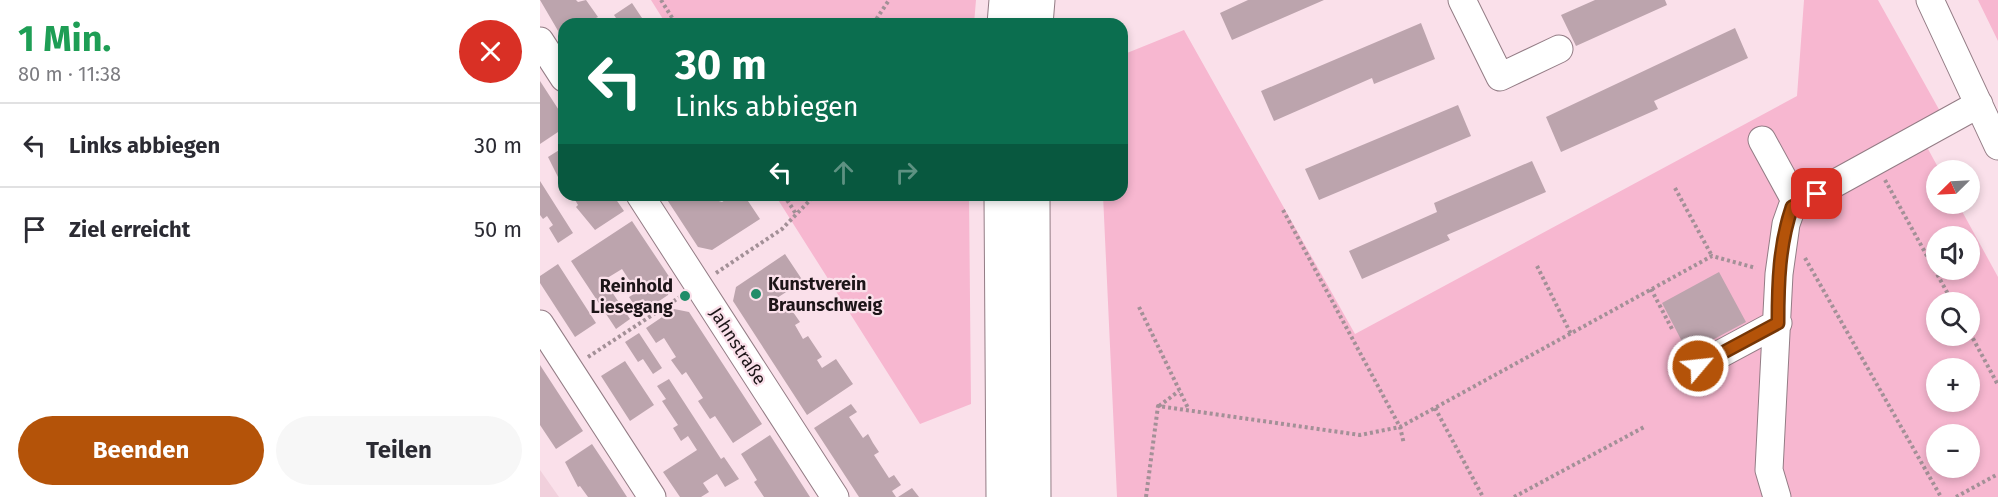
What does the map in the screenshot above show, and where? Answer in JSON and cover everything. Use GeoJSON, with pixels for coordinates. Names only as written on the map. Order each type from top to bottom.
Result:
{"type":"FeatureCollection","features":[{"type":"Feature","properties":{"kind":"highway"},"geometry":{"type":"LineString","coordinates":[[1004,18],[1006,0]]}},
{"type":"Feature","properties":{"kind":"highway"},"geometry":{"type":"LineString","coordinates":[[1036,18],[1038,0]]}},
{"type":"Feature","properties":{"kind":"highway"},"geometry":{"type":"LineString","coordinates":[[1001,201],[1003,497]]}},
{"type":"Feature","properties":{"kind":"highway"},"geometry":{"type":"LineString","coordinates":[[1033,201],[1034,497]]}},
{"type":"Feature","properties":{"kind":"street"},"geometry":{"type":"LineString","coordinates":[[1462,0],[1500,77],[1559,49]]}},
{"type":"Feature","properties":{"kind":"street"},"geometry":{"type":"LineString","coordinates":[[1930,0],[1998,146]]}},
{"type":"Feature","properties":{"kind":"street"},"geometry":{"type":"LineString","coordinates":[[540,41],[558,69]]}},
{"type":"Feature","properties":{"kind":"street"},"geometry":{"type":"LineString","coordinates":[[1792,214],[1875,162],[1979,104]]}},
{"type":"Feature","properties":{"kind":"street"},"geometry":{"type":"LineString","coordinates":[[1762,140],[1792,214],[1779,274],[1769,470],[1777,497]]}},
{"type":"Feature","properties":{"kind":"street","name":"Jahnstraße"},"geometry":{"type":"LineString","coordinates":[[644,201],[835,497]]}},
{"type":"Feature","properties":{"kind":"street"},"geometry":{"type":"LineString","coordinates":[[1698,366],[1778,323]]}},
{"type":"Feature","properties":{"kind":"street"},"geometry":{"type":"LineString","coordinates":[[540,324],[652,497]]}},
{"type":"Feature","properties":{"kind":"path"},"geometry":{"type":"LineString","coordinates":[[661,0],[672,18]]}},
{"type":"Feature","properties":{"kind":"path"},"geometry":{"type":"LineString","coordinates":[[877,18],[889,0]]}},
{"type":"Feature","properties":{"kind":"path"},"geometry":{"type":"LineString","coordinates":[[1875,162],[1947,292]]}},
{"type":"Feature","properties":{"kind":"path"},"geometry":{"type":"LineString","coordinates":[[1675,188],[1712,256]]}},
{"type":"Feature","properties":{"kind":"path"},"geometry":{"type":"LineString","coordinates":[[788,201],[796,214]]}},
{"type":"Feature","properties":{"kind":"path"},"geometry":{"type":"LineString","coordinates":[[569,368],[782,229],[809,201]]}},
{"type":"Feature","properties":{"kind":"path"},"geometry":{"type":"LineString","coordinates":[[1283,210],[1400,427],[1404,444]]}},
{"type":"Feature","properties":{"kind":"path"},"geometry":{"type":"LineString","coordinates":[[1792,214],[1941,497]]}},
{"type":"Feature","properties":{"kind":"path"},"geometry":{"type":"LineString","coordinates":[[1158,406],[1360,435],[1400,427],[1712,256],[1779,274]]}},
{"type":"Feature","properties":{"kind":"path"},"geometry":{"type":"LineString","coordinates":[[1537,266],[1571,334]]}},
{"type":"Feature","properties":{"kind":"path"},"geometry":{"type":"LineString","coordinates":[[1651,289],[1672,329]]}},
{"type":"Feature","properties":{"kind":"path"},"geometry":{"type":"LineString","coordinates":[[1139,307],[1189,409]]}},
{"type":"Feature","properties":{"kind":"path"},"geometry":{"type":"LineString","coordinates":[[1977,346],[1998,385]]}},
{"type":"Feature","properties":{"kind":"path"},"geometry":{"type":"LineString","coordinates":[[1146,497],[1158,406],[1179,391]]}},
{"type":"Feature","properties":{"kind":"path"},"geometry":{"type":"LineString","coordinates":[[1435,408],[1483,497]]}},
{"type":"Feature","properties":{"kind":"path"},"geometry":{"type":"LineString","coordinates":[[1514,497],[1647,426]]}},
{"type":"Feature","properties":{"kind":"path"},"geometry":{"type":"LineString","coordinates":[[1956,497],[1998,474]]}},
{"type":"Feature","properties":{"kind":"shaded area"},"geometry":{"type":"Polygon","coordinates":[[[651,0],[976,0],[974,18],[662,18],[651,0]]]}},
{"type":"Feature","properties":{"kind":"shaded area"},"geometry":{"type":"Polygon","coordinates":[[[1804,0],[1878,0],[1946,122],[1922,138],[1934,160],[1926,160],[1926,214],[1963,214],[1970,226],[1926,226],[1926,280],[1980,280],[1980,244],[1998,277],[1998,497],[1117,497],[1103,201],[1128,201],[1128,53],[1184,30],[1355,334],[1797,96],[1804,0]]]}},
{"type":"Feature","properties":{"kind":"shaded area"},"geometry":{"type":"Polygon","coordinates":[[[1978,0],[1998,0],[1998,41],[1978,0]]]}},
{"type":"Feature","properties":{"kind":"shaded area"},"geometry":{"type":"Polygon","coordinates":[[[779,201],[969,201],[971,404],[920,424],[779,201]]]}},
{"type":"Feature","properties":{"kind":"shaded area"},"geometry":{"type":"Polygon","coordinates":[[[540,470],[559,497],[540,497],[540,470]]]}},
{"type":"Feature","properties":{"kind":"building"},"geometry":{"type":"Polygon","coordinates":[[[540,0],[576,0],[578,2],[586,0],[598,17],[558,18],[558,31],[540,0]]]}},
{"type":"Feature","properties":{"kind":"building"},"geometry":{"type":"Polygon","coordinates":[[[1248,0],[1324,0],[1232,40],[1220,13],[1248,0]]]}},
{"type":"Feature","properties":{"kind":"building"},"geometry":{"type":"Polygon","coordinates":[[[1595,0],[1665,0],[1667,5],[1576,46],[1561,15],[1595,0]]]}},
{"type":"Feature","properties":{"kind":"building"},"geometry":{"type":"Polygon","coordinates":[[[632,3],[642,18],[616,18],[614,15],[632,3]]]}},
{"type":"Feature","properties":{"kind":"building"},"geometry":{"type":"Polygon","coordinates":[[[1421,23],[1435,59],[1374,84],[1372,78],[1274,121],[1261,91],[1421,23]]]}},
{"type":"Feature","properties":{"kind":"building"},"geometry":{"type":"Polygon","coordinates":[[[1735,28],[1748,58],[1654,101],[1658,109],[1561,152],[1546,117],[1735,28]]]}},
{"type":"Feature","properties":{"kind":"building"},"geometry":{"type":"Polygon","coordinates":[[[540,81],[558,109],[558,132],[540,144],[540,81]]]}},
{"type":"Feature","properties":{"kind":"building"},"geometry":{"type":"Polygon","coordinates":[[[1458,105],[1471,136],[1319,200],[1305,169],[1458,105]]]}},
{"type":"Feature","properties":{"kind":"building"},"geometry":{"type":"Polygon","coordinates":[[[558,151],[558,177],[548,157],[558,151]]]}},
{"type":"Feature","properties":{"kind":"building"},"geometry":{"type":"Polygon","coordinates":[[[1532,161],[1546,192],[1447,235],[1450,240],[1362,279],[1349,251],[1437,212],[1434,203],[1532,161]]]}},
{"type":"Feature","properties":{"kind":"building"},"geometry":{"type":"Polygon","coordinates":[[[540,181],[573,233],[558,243],[549,228],[553,225],[547,216],[543,219],[540,215],[540,181]]]}},
{"type":"Feature","properties":{"kind":"building"},"geometry":{"type":"Polygon","coordinates":[[[576,201],[617,201],[624,211],[595,230],[576,207],[578,205],[576,201]]]}},
{"type":"Feature","properties":{"kind":"building"},"geometry":{"type":"Polygon","coordinates":[[[668,201],[748,201],[760,219],[712,250],[698,247],[668,201]]]}},
{"type":"Feature","properties":{"kind":"building"},"geometry":{"type":"Polygon","coordinates":[[[632,221],[672,281],[668,295],[640,314],[629,297],[637,292],[622,269],[604,280],[630,319],[616,329],[571,261],[632,221]]]}},
{"type":"Feature","properties":{"kind":"building"},"geometry":{"type":"Polygon","coordinates":[[[785,254],[803,281],[777,298],[781,305],[786,302],[800,322],[795,325],[803,339],[808,336],[822,357],[817,360],[822,368],[836,359],[853,384],[807,415],[733,301],[736,287],[785,254]]]}},
{"type":"Feature","properties":{"kind":"building"},"geometry":{"type":"Polygon","coordinates":[[[558,264],[596,323],[575,337],[540,283],[540,276],[558,264]]]}},
{"type":"Feature","properties":{"kind":"building"},"geometry":{"type":"Polygon","coordinates":[[[1719,272],[1746,322],[1688,353],[1662,303],[1719,272]]]}},
{"type":"Feature","properties":{"kind":"building"},"geometry":{"type":"Polygon","coordinates":[[[674,309],[689,312],[762,424],[733,443],[715,416],[710,419],[698,401],[703,398],[686,372],[682,375],[671,360],[676,357],[664,338],[656,343],[646,328],[674,309]]]}},
{"type":"Feature","properties":{"kind":"building"},"geometry":{"type":"Polygon","coordinates":[[[639,333],[662,368],[653,374],[643,359],[638,362],[625,342],[639,333]]]}},
{"type":"Feature","properties":{"kind":"building"},"geometry":{"type":"Polygon","coordinates":[[[625,361],[654,405],[630,421],[601,376],[625,361]]]}},
{"type":"Feature","properties":{"kind":"building"},"geometry":{"type":"Polygon","coordinates":[[[540,365],[583,431],[556,449],[540,425],[540,365]]]}},
{"type":"Feature","properties":{"kind":"building"},"geometry":{"type":"Polygon","coordinates":[[[669,379],[721,459],[724,457],[739,479],[725,487],[717,474],[703,483],[709,492],[701,497],[680,497],[663,472],[697,450],[688,436],[681,441],[673,428],[678,425],[662,401],[666,399],[657,386],[669,379]]]}},
{"type":"Feature","properties":{"kind":"building"},"geometry":{"type":"Polygon","coordinates":[[[851,404],[857,412],[849,417],[863,438],[868,434],[879,452],[874,455],[889,478],[894,475],[901,485],[892,491],[896,497],[859,497],[814,428],[851,404]]]}},
{"type":"Feature","properties":{"kind":"building"},"geometry":{"type":"Polygon","coordinates":[[[770,435],[810,497],[764,497],[754,482],[757,480],[741,454],[770,435]]]}},
{"type":"Feature","properties":{"kind":"building"},"geometry":{"type":"Polygon","coordinates":[[[592,444],[627,497],[588,497],[580,486],[578,487],[565,462],[592,444]]]}},
{"type":"Feature","properties":{"kind":"building"},"geometry":{"type":"Polygon","coordinates":[[[912,488],[919,497],[898,497],[912,488]]]}},
{"type":"Feature","properties":{"kind":"place","name":"Kunstverein Braunschweig"},"geometry":{"type":"Point","coordinates":[756,294]}},
{"type":"Feature","properties":{"kind":"place","name":"Reinhold Liesegang"},"geometry":{"type":"Point","coordinates":[685,296]}},
{"type":"Feature","properties":{"kind":"route"},"geometry":{"type":"LineString","coordinates":[[1698,366],[1778,323],[1779,274],[1786,224],[1792,207],[1817,194]]}}]}
